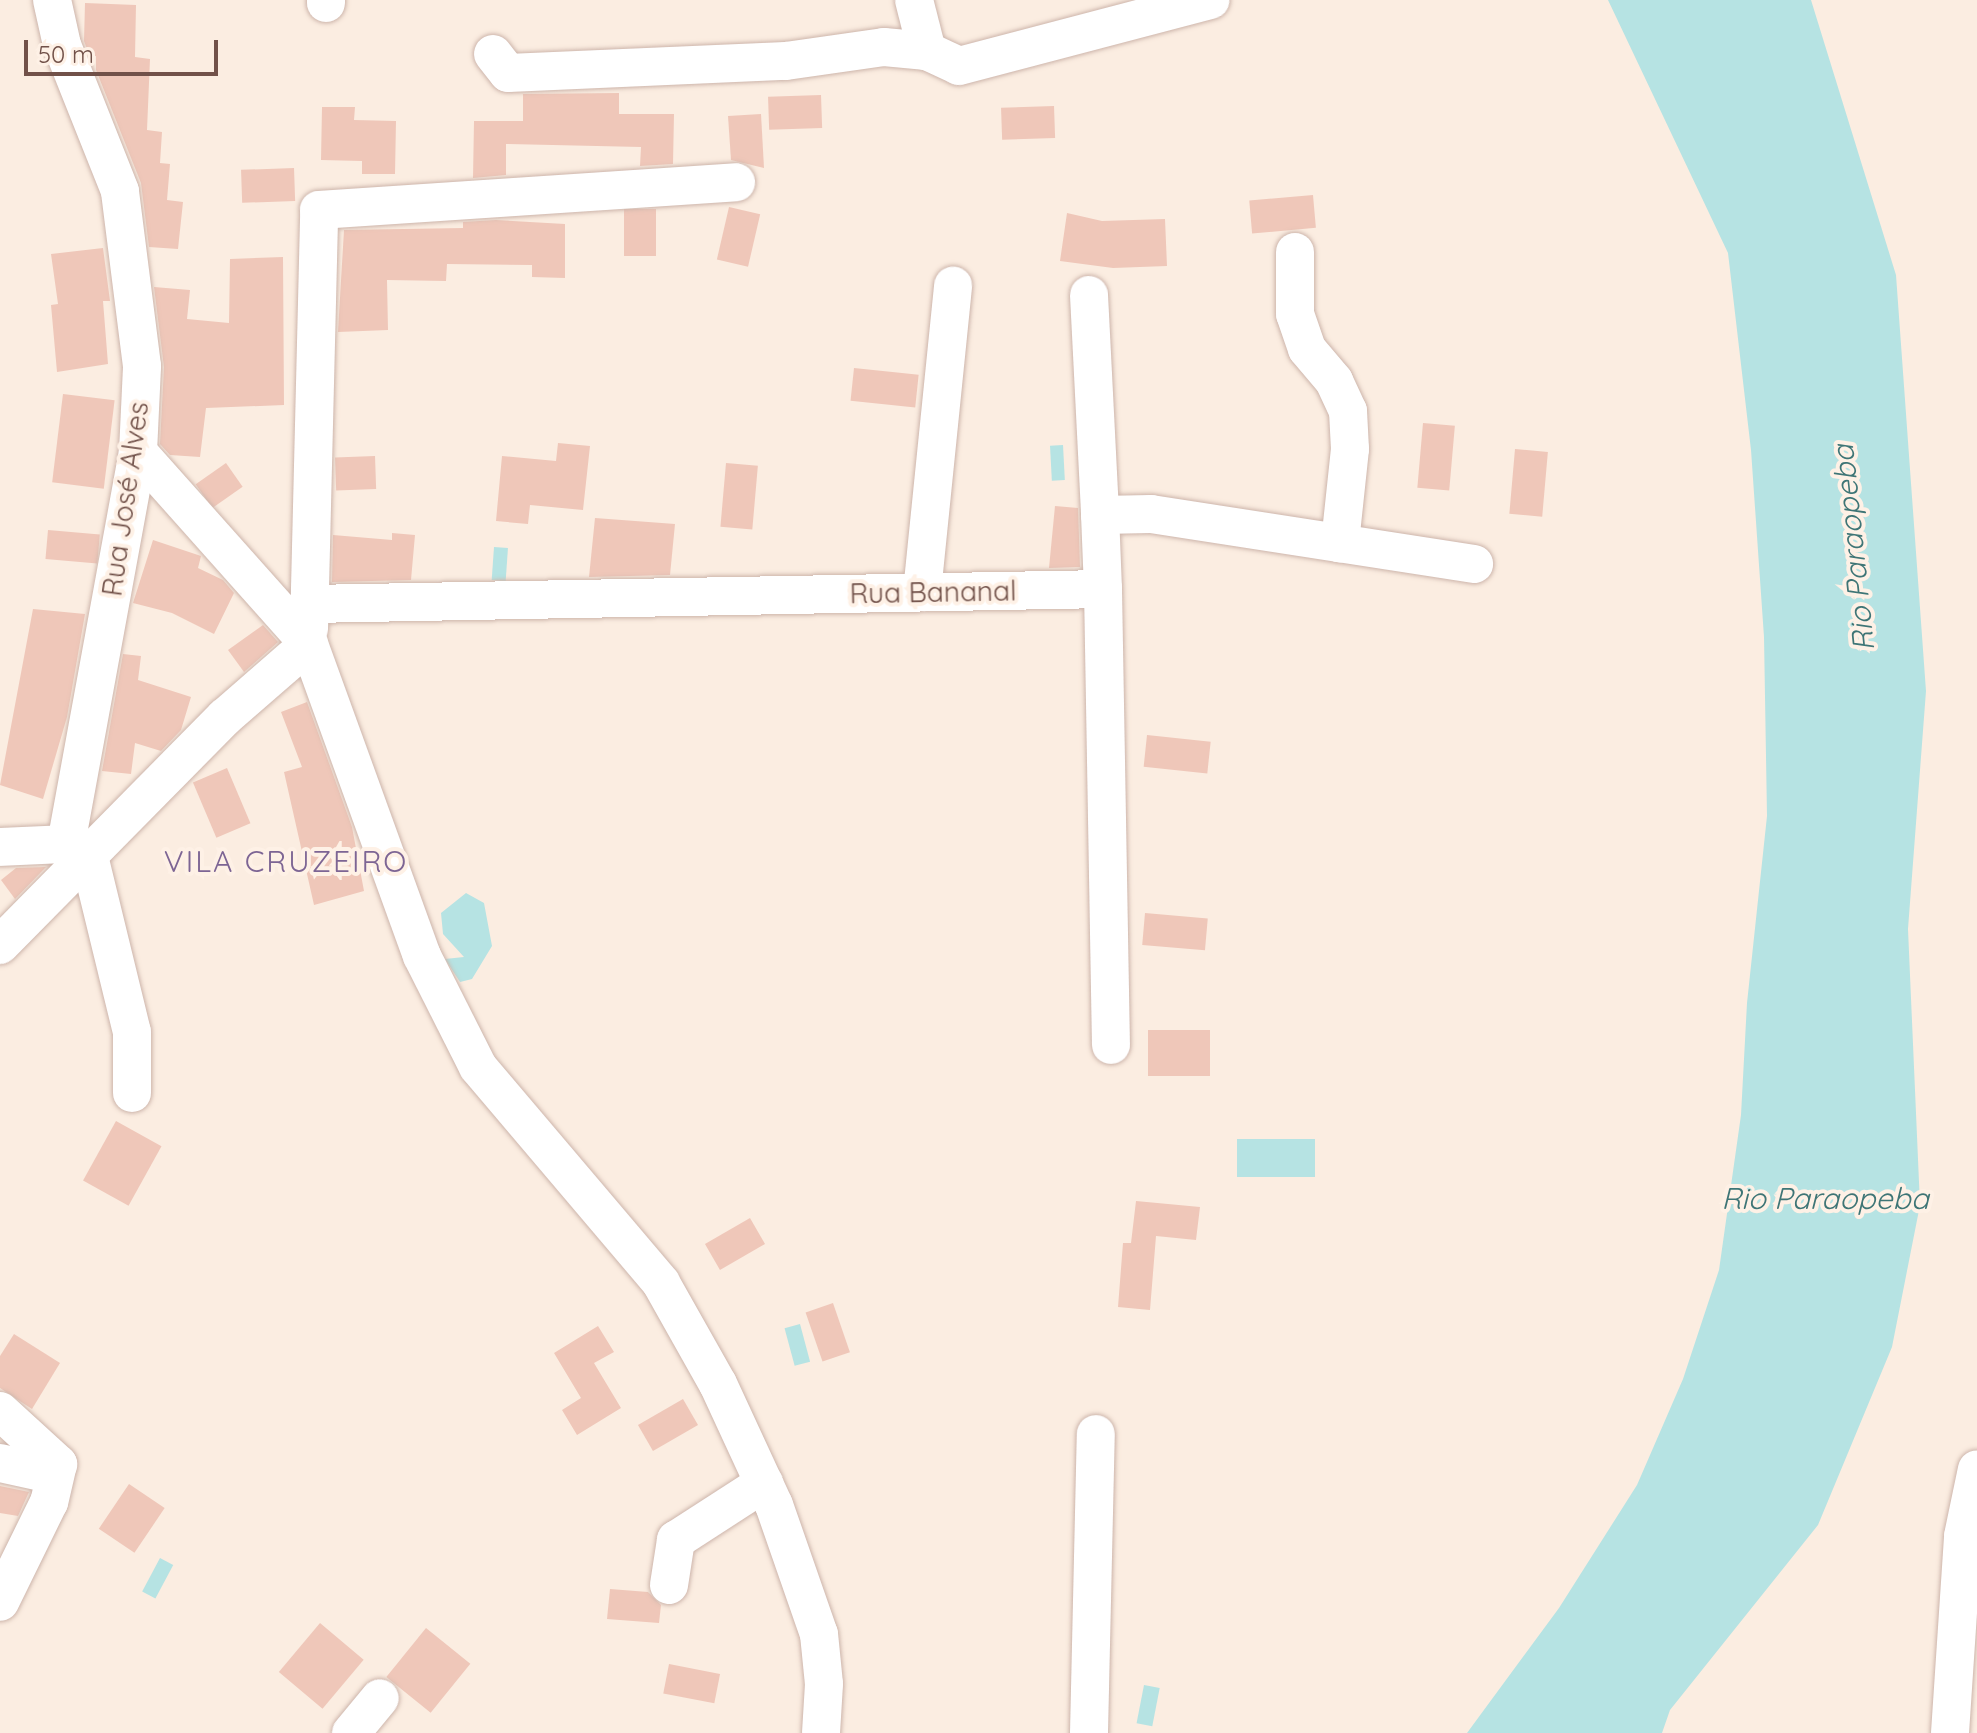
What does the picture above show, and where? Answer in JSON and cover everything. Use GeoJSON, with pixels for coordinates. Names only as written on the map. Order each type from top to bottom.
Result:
{"type":"FeatureCollection","features":[{"type":"Feature","properties":{"kind":"street","name":"Rua José Alves"},"geometry":{"type":"LineString","coordinates":[[52,0],[62,45],[120,191],[142,366],[138,452],[76,857]]}},
{"type":"Feature","properties":{"kind":"street"},"geometry":{"type":"LineString","coordinates":[[914,0],[927,51]]}},
{"type":"Feature","properties":{"kind":"street"},"geometry":{"type":"LineString","coordinates":[[493,54],[508,73],[786,61],[884,47],[927,51],[959,66],[1210,0]]}},
{"type":"Feature","properties":{"kind":"street"},"geometry":{"type":"LineString","coordinates":[[736,182],[319,210],[309,644],[422,956],[478,1067],[661,1283],[718,1384],[764,1483],[819,1634],[824,1684],[821,1733]]}},
{"type":"Feature","properties":{"kind":"street"},"geometry":{"type":"LineString","coordinates":[[1295,252],[1295,314],[1307,349],[1334,381],[1348,411],[1350,449],[1340,543]]}},
{"type":"Feature","properties":{"kind":"street"},"geometry":{"type":"LineString","coordinates":[[922,592],[953,286]]}},
{"type":"Feature","properties":{"kind":"street"},"geometry":{"type":"LineString","coordinates":[[1089,295],[1103,589],[1111,1045]]}},
{"type":"Feature","properties":{"kind":"street"},"geometry":{"type":"LineString","coordinates":[[138,452],[309,644]]}},
{"type":"Feature","properties":{"kind":"street"},"geometry":{"type":"LineString","coordinates":[[1100,515],[1151,514],[1474,564]]}},
{"type":"Feature","properties":{"kind":"street","name":"Rua Bananal"},"geometry":{"type":"LineString","coordinates":[[310,604],[1103,589]]}},
{"type":"Feature","properties":{"kind":"street"},"geometry":{"type":"LineString","coordinates":[[0,945],[76,857],[225,717],[309,644]]}},
{"type":"Feature","properties":{"kind":"street"},"geometry":{"type":"LineString","coordinates":[[0,847],[76,857]]}},
{"type":"Feature","properties":{"kind":"street"},"geometry":{"type":"LineString","coordinates":[[76,857],[132,1032],[132,1093]]}},
{"type":"Feature","properties":{"kind":"street"},"geometry":{"type":"LineString","coordinates":[[0,1411],[58,1464],[49,1502],[0,1602]]}},
{"type":"Feature","properties":{"kind":"street"},"geometry":{"type":"LineString","coordinates":[[1089,1733],[1096,1434]]}},
{"type":"Feature","properties":{"kind":"street"},"geometry":{"type":"LineString","coordinates":[[0,1463],[55,1475]]}},
{"type":"Feature","properties":{"kind":"street"},"geometry":{"type":"LineString","coordinates":[[1950,1733],[1963,1536],[1977,1469]]}},
{"type":"Feature","properties":{"kind":"street"},"geometry":{"type":"LineString","coordinates":[[669,1585],[676,1540],[764,1483]]}},
{"type":"Feature","properties":{"kind":"street"},"geometry":{"type":"LineString","coordinates":[[351,1733],[380,1698]]}},
{"type":"Feature","properties":{"kind":"water","name":"Rio Paraopeba"},"geometry":{"type":"Polygon","coordinates":[[[1608,0],[1811,0],[1896,275],[1926,691],[1908,929],[1920,1205],[1892,1347],[1818,1525],[1670,1710],[1662,1733],[1467,1733],[1559,1608],[1637,1485],[1683,1379],[1719,1270],[1741,1115],[1747,1003],[1767,816],[1764,637],[1751,450],[1728,253],[1608,0]]]}},
{"type":"Feature","properties":{"kind":"water"},"geometry":{"type":"Polygon","coordinates":[[[1063,445],[1065,480],[1052,481],[1050,446],[1063,445]]]}},
{"type":"Feature","properties":{"kind":"water"},"geometry":{"type":"Polygon","coordinates":[[[494,547],[508,548],[506,581],[492,580],[494,547]]]}},
{"type":"Feature","properties":{"kind":"water"},"geometry":{"type":"Polygon","coordinates":[[[466,893],[484,903],[492,946],[472,979],[460,982],[445,959],[464,957],[443,934],[441,913],[466,893]]]}},
{"type":"Feature","properties":{"kind":"water"},"geometry":{"type":"Polygon","coordinates":[[[1237,1139],[1315,1139],[1315,1177],[1237,1177],[1237,1139]]]}},
{"type":"Feature","properties":{"kind":"water"},"geometry":{"type":"Polygon","coordinates":[[[800,1324],[810,1362],[795,1366],[785,1328],[800,1324]]]}},
{"type":"Feature","properties":{"kind":"water"},"geometry":{"type":"Polygon","coordinates":[[[160,1558],[173,1565],[155,1599],[142,1592],[160,1558]]]}},
{"type":"Feature","properties":{"kind":"water"},"geometry":{"type":"Polygon","coordinates":[[[1144,1685],[1160,1688],[1152,1726],[1137,1723],[1144,1685]]]}},
{"type":"Feature","properties":{"kind":"building"},"geometry":{"type":"Polygon","coordinates":[[[85,3],[136,5],[135,57],[150,59],[147,130],[162,132],[160,163],[170,164],[167,200],[183,202],[178,249],[149,247],[141,183],[96,70],[96,56],[90,57],[84,41],[85,3]]]}},
{"type":"Feature","properties":{"kind":"building"},"geometry":{"type":"Polygon","coordinates":[[[619,93],[619,114],[674,114],[673,164],[640,166],[641,147],[506,144],[506,175],[473,178],[474,121],[523,121],[523,94],[619,93]]]}},
{"type":"Feature","properties":{"kind":"building"},"geometry":{"type":"Polygon","coordinates":[[[821,95],[822,128],[769,130],[768,97],[821,95]]]}},
{"type":"Feature","properties":{"kind":"building"},"geometry":{"type":"Polygon","coordinates":[[[1054,106],[1055,138],[1002,140],[1001,108],[1054,106]]]}},
{"type":"Feature","properties":{"kind":"building"},"geometry":{"type":"Polygon","coordinates":[[[322,107],[355,107],[354,120],[396,121],[395,174],[362,174],[362,161],[321,160],[322,107]]]}},
{"type":"Feature","properties":{"kind":"building"},"geometry":{"type":"Polygon","coordinates":[[[761,114],[764,168],[731,160],[728,116],[761,114]]]}},
{"type":"Feature","properties":{"kind":"building"},"geometry":{"type":"Polygon","coordinates":[[[294,168],[295,201],[242,203],[241,170],[294,168]]]}},
{"type":"Feature","properties":{"kind":"building"},"geometry":{"type":"Polygon","coordinates":[[[1313,195],[1316,228],[1252,233],[1249,201],[1313,195]]]}},
{"type":"Feature","properties":{"kind":"building"},"geometry":{"type":"Polygon","coordinates":[[[729,207],[760,214],[748,267],[717,260],[729,207]]]}},
{"type":"Feature","properties":{"kind":"building"},"geometry":{"type":"Polygon","coordinates":[[[624,209],[656,209],[656,256],[624,256],[624,209]]]}},
{"type":"Feature","properties":{"kind":"building"},"geometry":{"type":"Polygon","coordinates":[[[1067,213],[1102,221],[1165,219],[1167,266],[1113,268],[1060,261],[1067,213]]]}},
{"type":"Feature","properties":{"kind":"building"},"geometry":{"type":"Polygon","coordinates":[[[496,220],[565,224],[565,278],[532,277],[532,265],[447,264],[446,281],[387,280],[388,330],[338,332],[344,230],[463,228],[463,222],[496,220]]]}},
{"type":"Feature","properties":{"kind":"building"},"geometry":{"type":"Polygon","coordinates":[[[103,248],[110,301],[103,301],[108,364],[57,372],[51,305],[58,304],[51,254],[103,248]]]}},
{"type":"Feature","properties":{"kind":"building"},"geometry":{"type":"Polygon","coordinates":[[[283,257],[284,405],[206,408],[200,457],[170,455],[160,444],[164,367],[154,287],[190,290],[187,319],[229,323],[230,259],[283,257]]]}},
{"type":"Feature","properties":{"kind":"building"},"geometry":{"type":"Polygon","coordinates":[[[854,368],[919,375],[915,408],[851,401],[854,368]]]}},
{"type":"Feature","properties":{"kind":"building"},"geometry":{"type":"Polygon","coordinates":[[[63,394],[115,400],[104,489],[52,482],[63,394]]]}},
{"type":"Feature","properties":{"kind":"building"},"geometry":{"type":"Polygon","coordinates":[[[1423,423],[1455,426],[1449,491],[1417,488],[1423,423]]]}},
{"type":"Feature","properties":{"kind":"building"},"geometry":{"type":"Polygon","coordinates":[[[558,443],[590,446],[583,510],[530,505],[528,524],[496,521],[502,456],[556,461],[558,443]]]}},
{"type":"Feature","properties":{"kind":"building"},"geometry":{"type":"Polygon","coordinates":[[[1515,449],[1548,452],[1542,517],[1509,514],[1515,449]]]}},
{"type":"Feature","properties":{"kind":"building"},"geometry":{"type":"Polygon","coordinates":[[[375,456],[376,489],[336,490],[335,457],[375,456]]]}},
{"type":"Feature","properties":{"kind":"building"},"geometry":{"type":"Polygon","coordinates":[[[226,463],[243,487],[212,508],[196,484],[226,463]]]}},
{"type":"Feature","properties":{"kind":"building"},"geometry":{"type":"Polygon","coordinates":[[[726,463],[758,466],[752,530],[720,527],[726,463]]]}},
{"type":"Feature","properties":{"kind":"building"},"geometry":{"type":"Polygon","coordinates":[[[1055,506],[1078,508],[1080,567],[1049,568],[1055,506]]]}},
{"type":"Feature","properties":{"kind":"building"},"geometry":{"type":"Polygon","coordinates":[[[595,518],[675,524],[670,575],[589,577],[595,518]]]}},
{"type":"Feature","properties":{"kind":"building"},"geometry":{"type":"Polygon","coordinates":[[[48,530],[100,535],[97,563],[45,559],[48,530]]]}},
{"type":"Feature","properties":{"kind":"building"},"geometry":{"type":"Polygon","coordinates":[[[392,533],[415,535],[411,580],[332,582],[333,535],[392,540],[392,533]]]}},
{"type":"Feature","properties":{"kind":"building"},"geometry":{"type":"Polygon","coordinates":[[[153,540],[201,556],[198,568],[223,580],[234,593],[214,634],[172,613],[133,603],[153,540]]]}},
{"type":"Feature","properties":{"kind":"building"},"geometry":{"type":"Polygon","coordinates":[[[33,609],[85,614],[67,717],[43,799],[0,785],[33,609]]]}},
{"type":"Feature","properties":{"kind":"building"},"geometry":{"type":"Polygon","coordinates":[[[263,625],[278,642],[244,672],[228,650],[263,625]]]}},
{"type":"Feature","properties":{"kind":"building"},"geometry":{"type":"Polygon","coordinates":[[[123,654],[141,656],[138,680],[191,697],[181,730],[161,751],[135,743],[131,774],[102,771],[123,654]]]}},
{"type":"Feature","properties":{"kind":"building"},"geometry":{"type":"Polygon","coordinates":[[[307,702],[352,827],[364,891],[314,905],[284,772],[302,767],[281,712],[307,702]]]}},
{"type":"Feature","properties":{"kind":"building"},"geometry":{"type":"Polygon","coordinates":[[[1147,735],[1211,742],[1207,774],[1144,767],[1147,735]]]}},
{"type":"Feature","properties":{"kind":"building"},"geometry":{"type":"Polygon","coordinates":[[[227,768],[250,823],[216,838],[193,782],[227,768]]]}},
{"type":"Feature","properties":{"kind":"building"},"geometry":{"type":"Polygon","coordinates":[[[46,867],[15,899],[1,880],[16,868],[46,867]]]}},
{"type":"Feature","properties":{"kind":"building"},"geometry":{"type":"Polygon","coordinates":[[[1145,913],[1208,918],[1205,950],[1142,945],[1145,913]]]}},
{"type":"Feature","properties":{"kind":"building"},"geometry":{"type":"Polygon","coordinates":[[[1148,1030],[1210,1030],[1210,1076],[1148,1076],[1148,1030]]]}},
{"type":"Feature","properties":{"kind":"building"},"geometry":{"type":"Polygon","coordinates":[[[116,1121],[161,1146],[129,1206],[83,1180],[116,1121]]]}},
{"type":"Feature","properties":{"kind":"building"},"geometry":{"type":"Polygon","coordinates":[[[1136,1201],[1200,1207],[1196,1240],[1156,1236],[1150,1310],[1118,1307],[1123,1243],[1131,1243],[1136,1201]]]}},
{"type":"Feature","properties":{"kind":"building"},"geometry":{"type":"Polygon","coordinates":[[[750,1218],[765,1244],[720,1270],[705,1244],[750,1218]]]}},
{"type":"Feature","properties":{"kind":"building"},"geometry":{"type":"Polygon","coordinates":[[[833,1303],[850,1352],[823,1362],[806,1312],[833,1303]]]}},
{"type":"Feature","properties":{"kind":"building"},"geometry":{"type":"Polygon","coordinates":[[[598,1326],[614,1352],[594,1363],[621,1408],[577,1435],[562,1410],[581,1398],[554,1353],[598,1326]]]}},
{"type":"Feature","properties":{"kind":"building"},"geometry":{"type":"Polygon","coordinates":[[[14,1334],[60,1363],[32,1409],[0,1388],[0,1356],[14,1334]]]}},
{"type":"Feature","properties":{"kind":"building"},"geometry":{"type":"Polygon","coordinates":[[[683,1399],[698,1425],[653,1451],[638,1425],[683,1399]]]}},
{"type":"Feature","properties":{"kind":"building"},"geometry":{"type":"Polygon","coordinates":[[[129,1484],[165,1508],[134,1553],[99,1529],[129,1484]]]}},
{"type":"Feature","properties":{"kind":"building"},"geometry":{"type":"Polygon","coordinates":[[[0,1486],[29,1492],[18,1516],[0,1513],[0,1486]]]}},
{"type":"Feature","properties":{"kind":"building"},"geometry":{"type":"Polygon","coordinates":[[[610,1589],[648,1592],[661,1605],[659,1623],[607,1619],[610,1589]]]}},
{"type":"Feature","properties":{"kind":"building"},"geometry":{"type":"Polygon","coordinates":[[[320,1623],[364,1660],[323,1709],[279,1672],[320,1623]]]}},
{"type":"Feature","properties":{"kind":"building"},"geometry":{"type":"Polygon","coordinates":[[[426,1628],[470,1664],[431,1713],[386,1677],[426,1628]]]}},
{"type":"Feature","properties":{"kind":"building"},"geometry":{"type":"Polygon","coordinates":[[[669,1664],[720,1674],[714,1703],[663,1693],[669,1664]]]}},
{"type":"Feature","properties":{"kind":"district","name":"VILA CRUZEIRO"},"geometry":{"type":"Point","coordinates":[286,861]}}]}
